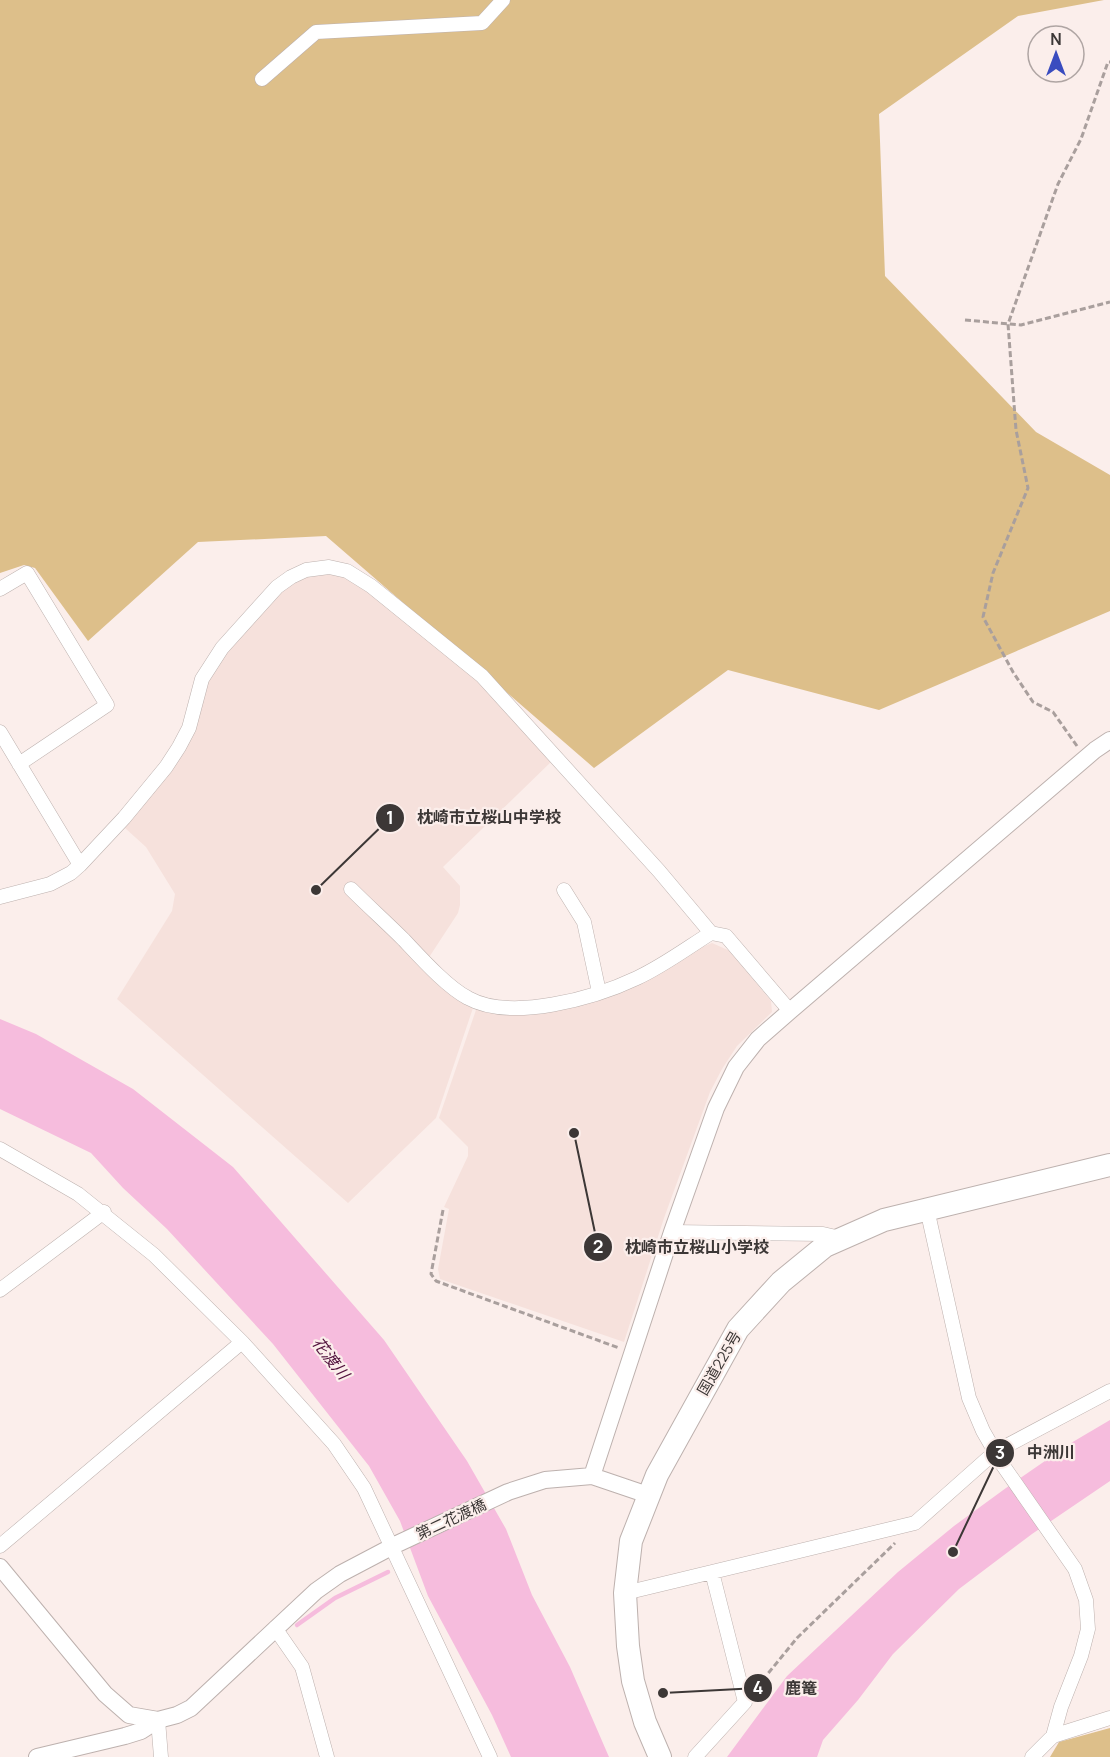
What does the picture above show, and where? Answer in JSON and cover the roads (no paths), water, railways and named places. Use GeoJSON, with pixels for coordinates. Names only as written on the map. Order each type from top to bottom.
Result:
{"type":"FeatureCollection","features":[{"type":"Feature","properties":{"kind":"highway","name":"国道225号"},"geometry":{"type":"LineString","coordinates":[[660,1757],[645,1722],[633,1681],[628,1646],[625,1593],[631,1541],[648,1494],[688,1416],[738,1329],[781,1282],[825,1246],[842,1238],[884,1220],[1110,1165]]}},
{"type":"Feature","properties":{"kind":"street"},"geometry":{"type":"LineString","coordinates":[[262,79],[316,32],[482,23],[503,0]]}},
{"type":"Feature","properties":{"kind":"street"},"geometry":{"type":"LineString","coordinates":[[0,897],[50,884],[71,873],[80,865],[124,818],[179,747],[189,728],[202,679],[222,648],[284,582],[306,570],[329,567],[347,571],[371,586],[482,676],[659,871],[711,933],[726,936],[790,1011]]}},
{"type":"Feature","properties":{"kind":"street"},"geometry":{"type":"LineString","coordinates":[[0,589],[27,573],[107,705],[19,764]]}},
{"type":"Feature","properties":{"kind":"street"},"geometry":{"type":"LineString","coordinates":[[0,732],[80,865]]}},
{"type":"Feature","properties":{"kind":"street"},"geometry":{"type":"LineString","coordinates":[[648,1494],[592,1476],[672,1232],[716,1108],[736,1067],[758,1039],[790,1011],[1110,740]]}},
{"type":"Feature","properties":{"kind":"street"},"geometry":{"type":"LineString","coordinates":[[351,890],[428,966],[467,998],[499,1007],[550,1005],[599,992],[637,978],[711,933]]}},
{"type":"Feature","properties":{"kind":"street"},"geometry":{"type":"LineString","coordinates":[[564,890],[584,922],[599,992]]}},
{"type":"Feature","properties":{"kind":"street"},"geometry":{"type":"LineString","coordinates":[[0,1149],[48,1175],[104,1212],[154,1255],[242,1342],[333,1444],[364,1488],[395,1545],[490,1757]]}},
{"type":"Feature","properties":{"kind":"street"},"geometry":{"type":"LineString","coordinates":[[927,1209],[969,1398],[998,1458],[1075,1569],[1086,1600],[1088,1629],[1053,1736]]}},
{"type":"Feature","properties":{"kind":"street"},"geometry":{"type":"LineString","coordinates":[[0,1290],[104,1212]]}},
{"type":"Feature","properties":{"kind":"street"},"geometry":{"type":"LineString","coordinates":[[672,1232],[823,1234],[842,1238]]}},
{"type":"Feature","properties":{"kind":"street"},"geometry":{"type":"LineString","coordinates":[[0,1546],[242,1342]]}},
{"type":"Feature","properties":{"kind":"street"},"geometry":{"type":"LineString","coordinates":[[625,1593],[915,1523],[998,1458],[1110,1391]]}},
{"type":"Feature","properties":{"kind":"street","name":"第二花渡橋"},"geometry":{"type":"LineString","coordinates":[[37,1757],[141,1731],[158,1720],[177,1716],[191,1708],[316,1591],[340,1574],[395,1545],[508,1492],[545,1480],[592,1476]]}},
{"type":"Feature","properties":{"kind":"street"},"geometry":{"type":"LineString","coordinates":[[0,1567],[105,1694],[129,1715],[158,1720],[161,1757]]}},
{"type":"Feature","properties":{"kind":"street"},"geometry":{"type":"LineString","coordinates":[[695,1757],[745,1702],[712,1572]]}},
{"type":"Feature","properties":{"kind":"street"},"geometry":{"type":"LineString","coordinates":[[274,1628],[303,1667],[327,1757]]}},
{"type":"Feature","properties":{"kind":"street"},"geometry":{"type":"LineString","coordinates":[[1032,1757],[1053,1736],[1110,1718]]}},
{"type":"Feature","properties":{"kind":"water","name":"花渡川"},"geometry":{"type":"Polygon","coordinates":[[[0,1019],[36,1034],[133,1089],[233,1167],[384,1340],[467,1461],[506,1529],[532,1595],[570,1667],[609,1757],[511,1757],[492,1715],[428,1596],[400,1521],[369,1466],[273,1344],[167,1229],[123,1188],[91,1153],[0,1109],[0,1019]]]}},
{"type":"Feature","properties":{"kind":"water"},"geometry":{"type":"Polygon","coordinates":[[[1110,1420],[1110,1481],[1032,1534],[959,1589],[893,1654],[858,1700],[823,1740],[817,1757],[727,1757],[787,1676],[898,1572],[954,1526],[1006,1488],[1071,1443],[1110,1420]]]}},
{"type":"Feature","properties":{"kind":"waterway"},"geometry":{"type":"LineString","coordinates":[[297,1625],[335,1598],[388,1572]]}},
{"type":"Feature","properties":{"kind":"place","name":"枕崎市立桜山中学校"},"geometry":{"type":"Point","coordinates":[316,890]}},
{"type":"Feature","properties":{"kind":"place","name":"枕崎市立桜山小学校"},"geometry":{"type":"Point","coordinates":[574,1133]}},
{"type":"Feature","properties":{"kind":"place","name":"中洲川"},"geometry":{"type":"Point","coordinates":[953,1552]}},
{"type":"Feature","properties":{"kind":"place","name":"鹿篭"},"geometry":{"type":"Point","coordinates":[663,1693]}}]}
